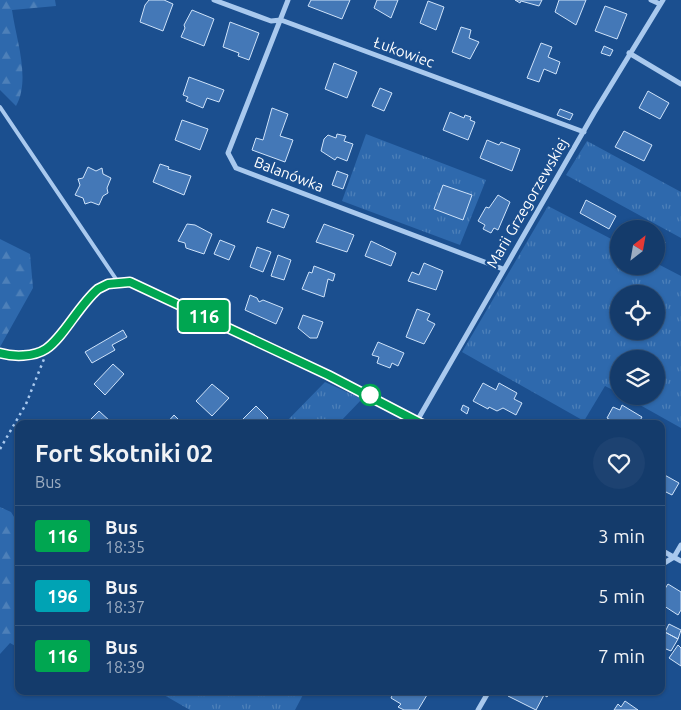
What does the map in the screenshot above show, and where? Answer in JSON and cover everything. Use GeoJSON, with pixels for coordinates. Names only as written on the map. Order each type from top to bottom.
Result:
{"type":"FeatureCollection","features":[{"type":"Feature","properties":{"kind":"street","name":"Łukowiec"},"geometry":{"type":"LineString","coordinates":[[214,0],[271,21],[281,20],[584,132]]}},
{"type":"Feature","properties":{"kind":"street","name":"Balanówka"},"geometry":{"type":"LineString","coordinates":[[288,0],[228,153],[236,168],[503,269]]}},
{"type":"Feature","properties":{"kind":"street"},"geometry":{"type":"LineString","coordinates":[[651,0],[662,2]]}},
{"type":"Feature","properties":{"kind":"street","name":"Marii Grzegorzewskiej"},"geometry":{"type":"LineString","coordinates":[[420,420],[503,269],[662,2]]}},
{"type":"Feature","properties":{"kind":"street"},"geometry":{"type":"LineString","coordinates":[[630,53],[681,84]]}},
{"type":"Feature","properties":{"kind":"street"},"geometry":{"type":"LineString","coordinates":[[0,352],[9,356],[17,356],[46,349],[90,296],[108,284],[118,282],[144,287],[370,395],[413,420]]}},
{"type":"Feature","properties":{"kind":"street"},"geometry":{"type":"LineString","coordinates":[[665,563],[674,557],[681,545]]}},
{"type":"Feature","properties":{"kind":"street"},"geometry":{"type":"LineString","coordinates":[[665,552],[681,561]]}},
{"type":"Feature","properties":{"kind":"street"},"geometry":{"type":"LineString","coordinates":[[478,710],[487,695]]}},
{"type":"Feature","properties":{"kind":"lane"},"geometry":{"type":"LineString","coordinates":[[0,108],[118,282]]}},
{"type":"Feature","properties":{"kind":"path"},"geometry":{"type":"LineString","coordinates":[[15,420],[40,372],[46,349]]}},
{"type":"Feature","properties":{"kind":"path"},"geometry":{"type":"LineString","coordinates":[[0,449],[15,420]]}},
{"type":"Feature","properties":{"kind":"green space"},"geometry":{"type":"Polygon","coordinates":[[[0,0],[55,0],[56,6],[12,10],[22,71],[22,84],[16,106],[0,90],[0,0]]]}},
{"type":"Feature","properties":{"kind":"green space"},"geometry":{"type":"Polygon","coordinates":[[[366,134],[486,180],[460,245],[342,201],[366,134]]]}},
{"type":"Feature","properties":{"kind":"green space"},"geometry":{"type":"Polygon","coordinates":[[[587,141],[681,192],[681,238],[665,229],[665,220],[648,220],[566,175],[587,141]]]}},
{"type":"Feature","properties":{"kind":"green space"},"geometry":{"type":"Polygon","coordinates":[[[548,206],[610,238],[610,275],[665,275],[665,268],[681,276],[681,428],[640,405],[665,405],[665,350],[610,350],[610,388],[605,386],[585,420],[462,352],[548,206]]]}},
{"type":"Feature","properties":{"kind":"green space"},"geometry":{"type":"Polygon","coordinates":[[[0,239],[30,254],[33,288],[0,347],[0,239]]]}},
{"type":"Feature","properties":{"kind":"green space"},"geometry":{"type":"Polygon","coordinates":[[[325,382],[362,399],[342,420],[288,420],[325,382]]]}},
{"type":"Feature","properties":{"kind":"green space"},"geometry":{"type":"Polygon","coordinates":[[[0,507],[11,512],[15,518],[15,646],[10,643],[0,654],[0,507]]]}},
{"type":"Feature","properties":{"kind":"green space"},"geometry":{"type":"Polygon","coordinates":[[[164,695],[303,695],[295,710],[190,710],[164,695]]]}},
{"type":"Feature","properties":{"kind":"building"},"geometry":{"type":"Polygon","coordinates":[[[149,0],[164,0],[173,4],[163,31],[140,22],[145,5],[149,0]]]}},
{"type":"Feature","properties":{"kind":"building"},"geometry":{"type":"Polygon","coordinates":[[[311,0],[350,0],[342,19],[308,6],[311,0]]]}},
{"type":"Feature","properties":{"kind":"building"},"geometry":{"type":"Polygon","coordinates":[[[377,0],[398,0],[391,18],[374,8],[377,0]]]}},
{"type":"Feature","properties":{"kind":"building"},"geometry":{"type":"Polygon","coordinates":[[[515,0],[542,0],[539,6],[521,1],[520,3],[515,0]]]}},
{"type":"Feature","properties":{"kind":"building"},"geometry":{"type":"Polygon","coordinates":[[[559,0],[586,0],[576,25],[555,12],[559,0]]]}},
{"type":"Feature","properties":{"kind":"building"},"geometry":{"type":"Polygon","coordinates":[[[428,1],[444,7],[436,30],[420,23],[428,1]]]}},
{"type":"Feature","properties":{"kind":"building"},"geometry":{"type":"Polygon","coordinates":[[[605,6],[627,14],[617,39],[595,31],[605,6]]]}},
{"type":"Feature","properties":{"kind":"building"},"geometry":{"type":"Polygon","coordinates":[[[192,10],[214,19],[204,46],[181,37],[185,28],[184,25],[192,10]]]}},
{"type":"Feature","properties":{"kind":"building"},"geometry":{"type":"Polygon","coordinates":[[[230,22],[259,33],[249,60],[238,56],[239,53],[223,47],[230,22]]]}},
{"type":"Feature","properties":{"kind":"building"},"geometry":{"type":"Polygon","coordinates":[[[461,27],[471,30],[469,38],[479,42],[470,59],[452,52],[461,27]]]}},
{"type":"Feature","properties":{"kind":"building"},"geometry":{"type":"Polygon","coordinates":[[[541,43],[552,47],[548,57],[560,62],[556,74],[544,69],[539,82],[527,78],[541,43]]]}},
{"type":"Feature","properties":{"kind":"building"},"geometry":{"type":"Polygon","coordinates":[[[604,46],[613,50],[610,56],[601,53],[604,46]]]}},
{"type":"Feature","properties":{"kind":"building"},"geometry":{"type":"Polygon","coordinates":[[[334,63],[357,72],[347,98],[325,89],[334,63]]]}},
{"type":"Feature","properties":{"kind":"building"},"geometry":{"type":"Polygon","coordinates":[[[189,77],[224,90],[219,102],[207,98],[203,108],[186,101],[188,97],[183,95],[189,77]]]}},
{"type":"Feature","properties":{"kind":"building"},"geometry":{"type":"Polygon","coordinates":[[[380,88],[392,93],[384,111],[372,106],[380,88]]]}},
{"type":"Feature","properties":{"kind":"building"},"geometry":{"type":"Polygon","coordinates":[[[648,91],[669,103],[660,119],[639,108],[648,91]]]}},
{"type":"Feature","properties":{"kind":"building"},"geometry":{"type":"Polygon","coordinates":[[[272,108],[288,114],[280,136],[293,140],[285,162],[252,150],[256,138],[263,140],[272,108]]]}},
{"type":"Feature","properties":{"kind":"building"},"geometry":{"type":"Polygon","coordinates":[[[560,109],[573,114],[570,120],[557,115],[560,109]]]}},
{"type":"Feature","properties":{"kind":"building"},"geometry":{"type":"Polygon","coordinates":[[[450,112],[464,118],[465,115],[471,117],[470,120],[475,122],[468,140],[443,130],[450,112]]]}},
{"type":"Feature","properties":{"kind":"building"},"geometry":{"type":"Polygon","coordinates":[[[182,120],[208,129],[200,150],[175,140],[182,120]]]}},
{"type":"Feature","properties":{"kind":"building"},"geometry":{"type":"Polygon","coordinates":[[[624,131],[652,145],[644,161],[615,147],[624,131]]]}},
{"type":"Feature","properties":{"kind":"building"},"geometry":{"type":"Polygon","coordinates":[[[337,134],[346,136],[344,141],[353,144],[347,161],[337,157],[335,160],[321,151],[324,139],[328,135],[336,138],[337,134]]]}},
{"type":"Feature","properties":{"kind":"building"},"geometry":{"type":"Polygon","coordinates":[[[487,140],[499,145],[501,142],[520,149],[512,171],[480,158],[487,140]]]}},
{"type":"Feature","properties":{"kind":"building"},"geometry":{"type":"Polygon","coordinates":[[[160,164],[169,167],[168,169],[191,176],[184,195],[153,182],[160,164]]]}},
{"type":"Feature","properties":{"kind":"building"},"geometry":{"type":"Polygon","coordinates":[[[88,167],[96,171],[102,168],[103,174],[111,178],[107,188],[108,193],[103,196],[99,205],[91,202],[85,204],[83,198],[75,195],[80,185],[78,179],[83,178],[88,167]]]}},
{"type":"Feature","properties":{"kind":"building"},"geometry":{"type":"Polygon","coordinates":[[[337,171],[348,175],[343,189],[332,185],[337,171]]]}},
{"type":"Feature","properties":{"kind":"building"},"geometry":{"type":"Polygon","coordinates":[[[443,185],[472,195],[463,220],[434,209],[443,185]]]}},
{"type":"Feature","properties":{"kind":"building"},"geometry":{"type":"Polygon","coordinates":[[[498,195],[510,202],[498,230],[494,228],[491,233],[483,229],[485,225],[478,221],[486,207],[489,208],[498,195]]]}},
{"type":"Feature","properties":{"kind":"building"},"geometry":{"type":"Polygon","coordinates":[[[586,200],[616,216],[614,220],[610,220],[609,229],[580,213],[586,200]]]}},
{"type":"Feature","properties":{"kind":"building"},"geometry":{"type":"Polygon","coordinates":[[[272,209],[289,215],[284,228],[267,222],[272,209]]]}},
{"type":"Feature","properties":{"kind":"building"},"geometry":{"type":"Polygon","coordinates":[[[187,224],[195,225],[212,234],[204,254],[186,248],[185,243],[178,241],[187,224]]]}},
{"type":"Feature","properties":{"kind":"building"},"geometry":{"type":"Polygon","coordinates":[[[324,224],[354,235],[347,252],[316,242],[324,224]]]}},
{"type":"Feature","properties":{"kind":"building"},"geometry":{"type":"Polygon","coordinates":[[[220,240],[235,246],[229,260],[214,254],[220,240]]]}},
{"type":"Feature","properties":{"kind":"building"},"geometry":{"type":"Polygon","coordinates":[[[371,241],[396,253],[391,266],[365,256],[371,241]]]}},
{"type":"Feature","properties":{"kind":"building"},"geometry":{"type":"Polygon","coordinates":[[[257,247],[271,252],[263,272],[250,267],[257,247]]]}},
{"type":"Feature","properties":{"kind":"building"},"geometry":{"type":"Polygon","coordinates":[[[278,255],[291,260],[284,280],[271,276],[278,255]]]}},
{"type":"Feature","properties":{"kind":"building"},"geometry":{"type":"Polygon","coordinates":[[[424,263],[443,271],[436,290],[408,281],[412,272],[419,275],[424,263]]]}},
{"type":"Feature","properties":{"kind":"building"},"geometry":{"type":"Polygon","coordinates":[[[314,266],[335,274],[333,281],[328,279],[324,297],[302,289],[309,272],[312,273],[314,266]]]}},
{"type":"Feature","properties":{"kind":"building"},"geometry":{"type":"Polygon","coordinates":[[[250,295],[257,298],[259,302],[263,300],[283,308],[276,324],[245,310],[250,295]]]}},
{"type":"Feature","properties":{"kind":"building"},"geometry":{"type":"Polygon","coordinates":[[[417,309],[430,314],[427,320],[435,324],[424,344],[406,337],[417,309]]]}},
{"type":"Feature","properties":{"kind":"building"},"geometry":{"type":"Polygon","coordinates":[[[303,315],[323,322],[317,338],[310,338],[298,328],[303,315]]]}},
{"type":"Feature","properties":{"kind":"building"},"geometry":{"type":"Polygon","coordinates":[[[123,330],[127,337],[112,345],[115,350],[92,363],[85,352],[123,330]]]}},
{"type":"Feature","properties":{"kind":"building"},"geometry":{"type":"Polygon","coordinates":[[[378,342],[404,353],[398,366],[392,363],[390,368],[377,363],[379,357],[372,355],[378,342]]]}},
{"type":"Feature","properties":{"kind":"building"},"geometry":{"type":"Polygon","coordinates":[[[113,364],[124,374],[105,395],[94,384],[113,364]]]}},
{"type":"Feature","properties":{"kind":"building"},"geometry":{"type":"Polygon","coordinates":[[[483,383],[496,390],[499,383],[517,393],[514,399],[522,403],[516,415],[503,408],[497,411],[489,407],[488,409],[473,401],[483,383]]]}},
{"type":"Feature","properties":{"kind":"building"},"geometry":{"type":"Polygon","coordinates":[[[212,384],[229,398],[212,416],[196,401],[212,384]]]}},
{"type":"Feature","properties":{"kind":"building"},"geometry":{"type":"Polygon","coordinates":[[[463,405],[469,408],[467,414],[461,410],[463,405]]]}},
{"type":"Feature","properties":{"kind":"building"},"geometry":{"type":"Polygon","coordinates":[[[622,405],[642,417],[640,420],[610,420],[607,418],[613,407],[620,410],[622,405]]]}},
{"type":"Feature","properties":{"kind":"building"},"geometry":{"type":"Polygon","coordinates":[[[256,406],[268,418],[266,420],[242,420],[256,406]]]}},
{"type":"Feature","properties":{"kind":"building"},"geometry":{"type":"Polygon","coordinates":[[[99,411],[109,420],[90,420],[99,411]]]}},
{"type":"Feature","properties":{"kind":"building"},"geometry":{"type":"Polygon","coordinates":[[[174,415],[179,420],[170,420],[174,415]]]}},
{"type":"Feature","properties":{"kind":"building"},"geometry":{"type":"Polygon","coordinates":[[[665,475],[679,483],[672,495],[665,492],[665,475]]]}},
{"type":"Feature","properties":{"kind":"building"},"geometry":{"type":"Polygon","coordinates":[[[668,584],[681,592],[681,610],[678,615],[665,607],[665,589],[668,584]]]}},
{"type":"Feature","properties":{"kind":"building"},"geometry":{"type":"Polygon","coordinates":[[[669,624],[681,630],[678,639],[665,632],[669,624]]]}},
{"type":"Feature","properties":{"kind":"building"},"geometry":{"type":"Polygon","coordinates":[[[665,632],[678,639],[671,651],[665,649],[665,632]]]}},
{"type":"Feature","properties":{"kind":"building"},"geometry":{"type":"Polygon","coordinates":[[[678,645],[681,648],[681,666],[669,658],[678,645]]]}},
{"type":"Feature","properties":{"kind":"building"},"geometry":{"type":"Polygon","coordinates":[[[392,695],[427,695],[418,710],[404,710],[398,707],[401,704],[391,698],[392,695]]]}},
{"type":"Feature","properties":{"kind":"building"},"geometry":{"type":"Polygon","coordinates":[[[509,695],[544,695],[536,710],[509,695]]]}},
{"type":"Feature","properties":{"kind":"building"},"geometry":{"type":"Polygon","coordinates":[[[625,701],[638,710],[614,710],[618,704],[621,707],[625,701]]]}},
{"type":"Feature","properties":{"kind":"bus line","name":"116"},"geometry":{"type":"LineString","coordinates":[[0,353],[9,356],[31,354],[46,349],[82,305],[98,289],[108,284],[130,282],[370,395],[415,420]]}}]}
